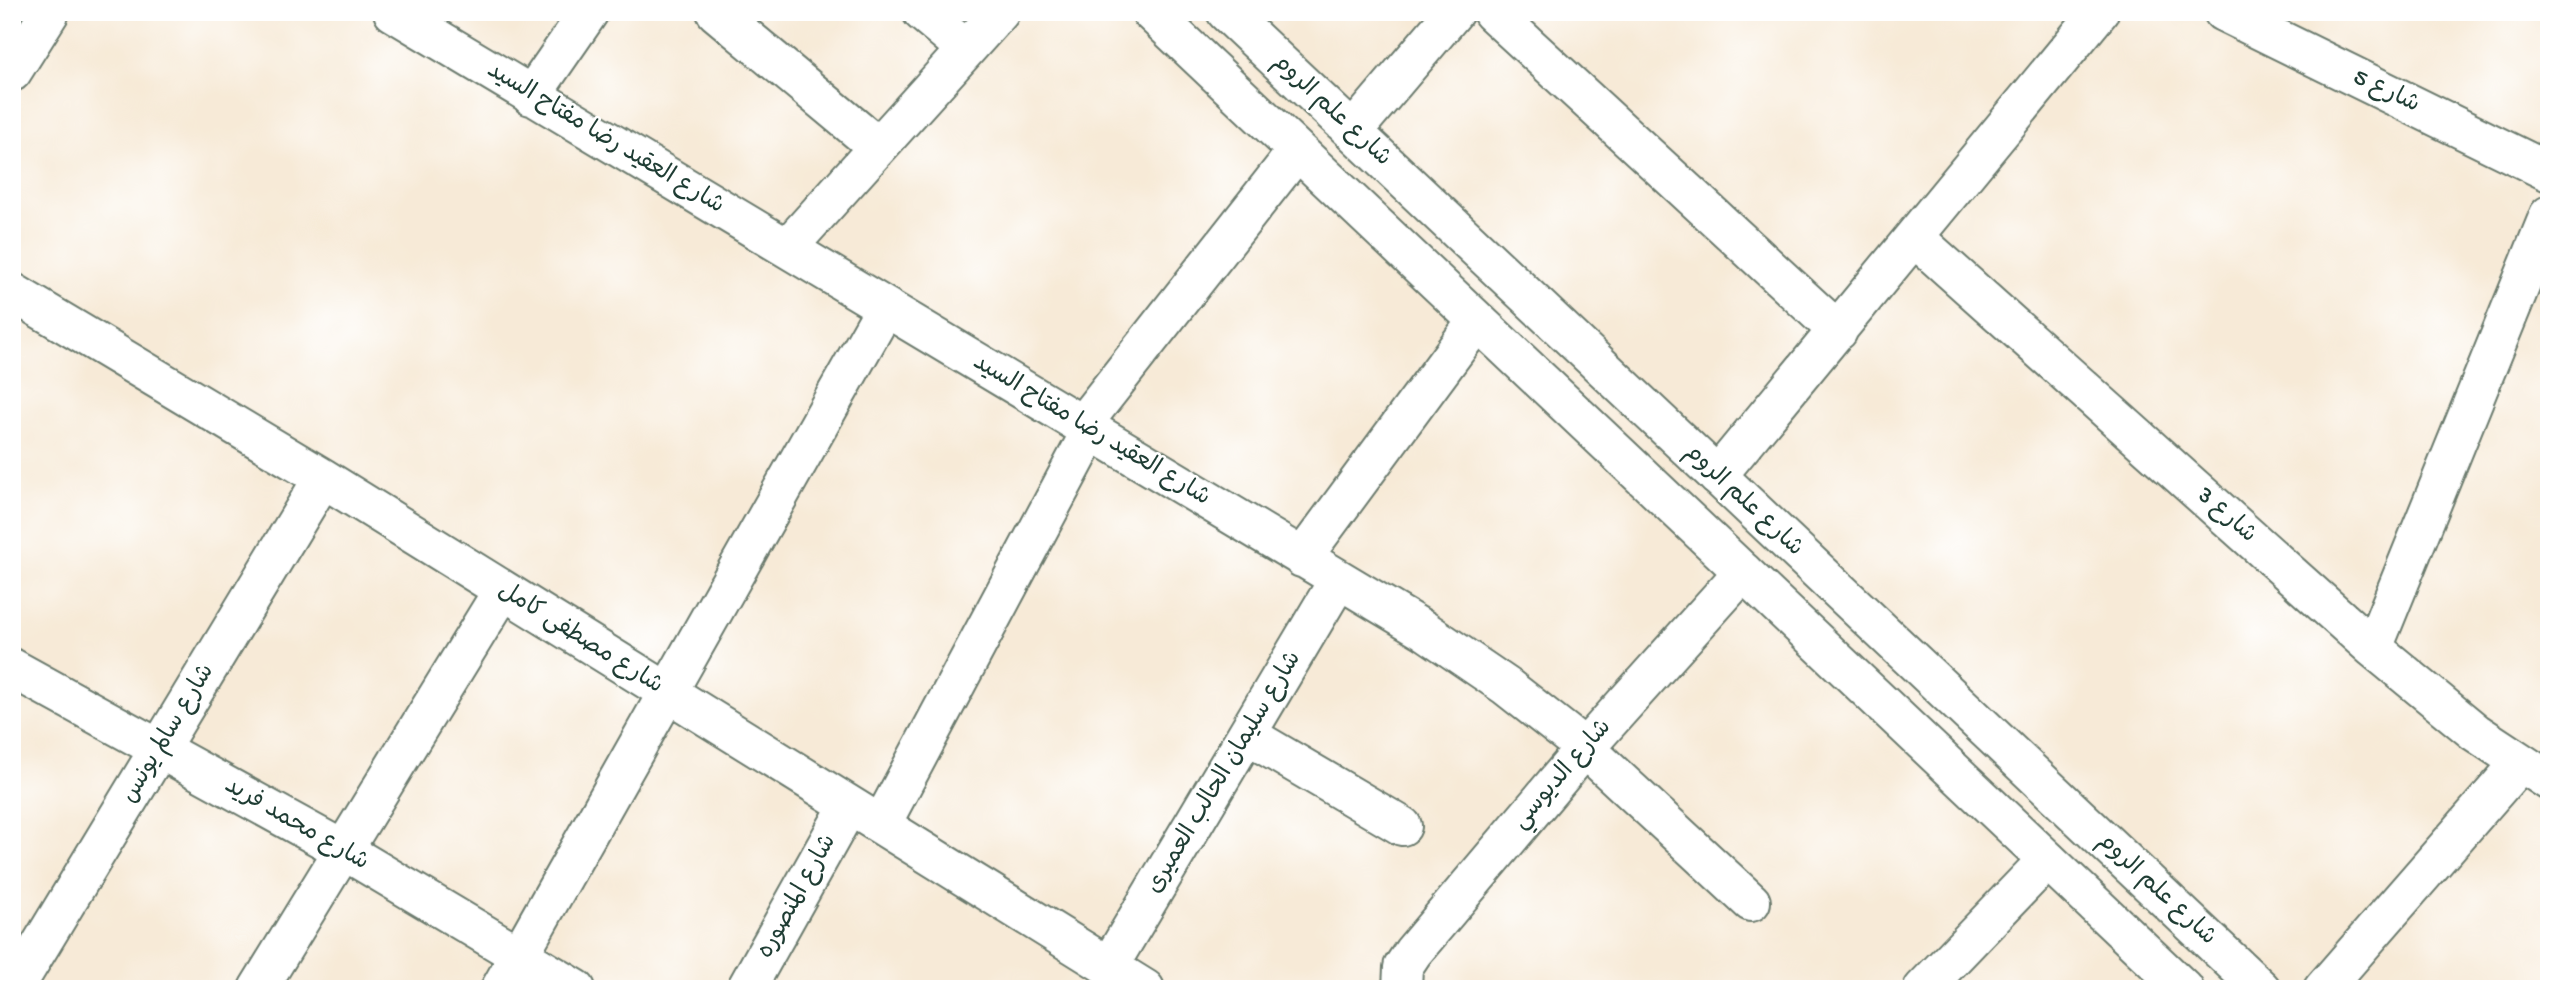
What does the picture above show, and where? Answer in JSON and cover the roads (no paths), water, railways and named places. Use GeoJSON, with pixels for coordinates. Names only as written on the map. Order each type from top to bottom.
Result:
{"type":"FeatureCollection","features":[{"type":"Feature","properties":{"kind":"street"},"geometry":{"type":"LineString","coordinates":[[12,72],[50,12]]}},
{"type":"Feature","properties":{"kind":"street","name":"شارع العقيد رضا مفتاح السيد"},"geometry":{"type":"LineString","coordinates":[[393,12],[1424,630],[1506,686],[1585,748],[1751,902]]}},
{"type":"Feature","properties":{"kind":"street"},"geometry":{"type":"LineString","coordinates":[[531,96],[589,12]]}},
{"type":"Feature","properties":{"kind":"street"},"geometry":{"type":"LineString","coordinates":[[716,12],[878,147]]}},
{"type":"Feature","properties":{"kind":"street"},"geometry":{"type":"LineString","coordinates":[[922,12],[966,50]]}},
{"type":"Feature","properties":{"kind":"street"},"geometry":{"type":"LineString","coordinates":[[788,247],[1000,12]]}},
{"type":"Feature","properties":{"kind":"street","name":"شارع علم الروم"},"geometry":{"type":"LineString","coordinates":[[1151,12],[2184,989]]}},
{"type":"Feature","properties":{"kind":"street","name":"شارع علم الروم"},"geometry":{"type":"LineString","coordinates":[[1226,12],[2261,989]]}},
{"type":"Feature","properties":{"kind":"street"},"geometry":{"type":"LineString","coordinates":[[1353,131],[1454,12]]}},
{"type":"Feature","properties":{"kind":"street"},"geometry":{"type":"LineString","coordinates":[[1492,12],[1838,331]]}},
{"type":"Feature","properties":{"kind":"street"},"geometry":{"type":"LineString","coordinates":[[1717,476],[2099,12]]}},
{"type":"Feature","properties":{"kind":"street","name":"شارع 5"},"geometry":{"type":"LineString","coordinates":[[2223,12],[2549,172]]}},
{"type":"Feature","properties":{"kind":"street"},"geometry":{"type":"LineString","coordinates":[[881,825],[1086,429],[1297,150]]}},
{"type":"Feature","properties":{"kind":"street"},"geometry":{"type":"LineString","coordinates":[[2373,648],[2549,215]]}},
{"type":"Feature","properties":{"kind":"street","name":"شارع 3"},"geometry":{"type":"LineString","coordinates":[[1915,238],[2373,648],[2475,732],[2534,772]]}},
{"type":"Feature","properties":{"kind":"street","name":"شارع مصطفى كامل"},"geometry":{"type":"LineString","coordinates":[[12,292],[323,478],[1145,989]]}},
{"type":"Feature","properties":{"kind":"street"},"geometry":{"type":"LineString","coordinates":[[500,989],[885,308]]}},
{"type":"Feature","properties":{"kind":"street"},"geometry":{"type":"LineString","coordinates":[[1302,558],[1477,321]]}},
{"type":"Feature","properties":{"kind":"street"},"geometry":{"type":"LineString","coordinates":[[1528,368],[1566,333]]}},
{"type":"Feature","properties":{"kind":"street","name":"شارع سالم يونس"},"geometry":{"type":"LineString","coordinates":[[14,989],[323,478]]}},
{"type":"Feature","properties":{"kind":"street","name":"شارع الديوسي"},"geometry":{"type":"LineString","coordinates":[[1402,989],[1403,967],[1413,952],[1585,748],[1743,572]]}},
{"type":"Feature","properties":{"kind":"street","name":"شارع سليمان الحالب العميرى"},"geometry":{"type":"LineString","coordinates":[[1109,966],[1339,579]]}},
{"type":"Feature","properties":{"kind":"street"},"geometry":{"type":"LineString","coordinates":[[258,989],[503,590]]}},
{"type":"Feature","properties":{"kind":"street","name":"شارع محمد فريد"},"geometry":{"type":"LineString","coordinates":[[12,668],[343,850],[576,989]]}},
{"type":"Feature","properties":{"kind":"street"},"geometry":{"type":"LineString","coordinates":[[1248,736],[1402,826]]}},
{"type":"Feature","properties":{"kind":"street"},"geometry":{"type":"LineString","coordinates":[[2323,989],[2534,772]]}},
{"type":"Feature","properties":{"kind":"street","name":"شارع المنصوره"},"geometry":{"type":"LineString","coordinates":[[751,987],[849,805]]}},
{"type":"Feature","properties":{"kind":"street"},"geometry":{"type":"LineString","coordinates":[[1923,989],[2047,860]]}}]}
